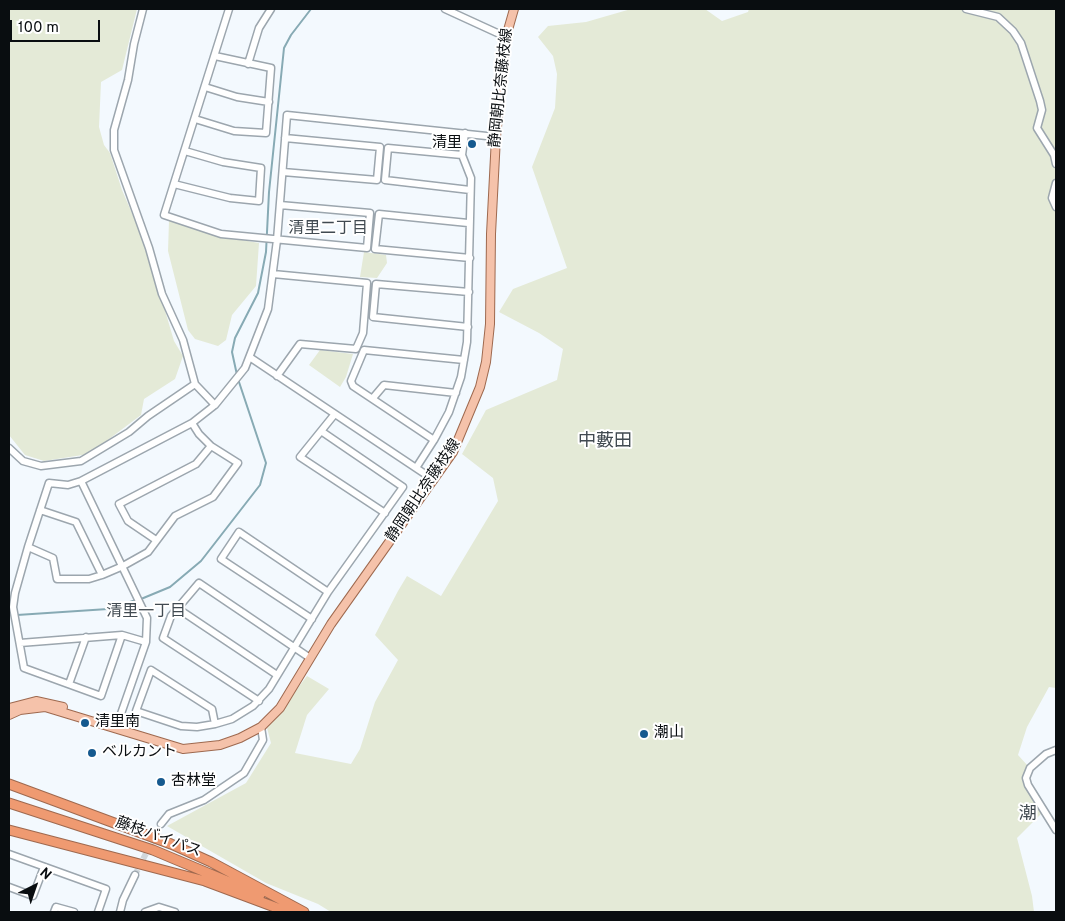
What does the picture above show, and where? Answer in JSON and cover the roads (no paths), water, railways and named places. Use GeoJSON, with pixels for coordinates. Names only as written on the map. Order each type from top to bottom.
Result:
{"type":"FeatureCollection","features":[{"type":"Feature","properties":{"kind":"highway"},"geometry":{"type":"LineString","coordinates":[[9,784],[171,844],[211,862],[304,912]]}},
{"type":"Feature","properties":{"kind":"highway","name":"藤枝バイパス"},"geometry":{"type":"LineString","coordinates":[[9,803],[153,850],[253,891],[293,912]]}},
{"type":"Feature","properties":{"kind":"highway"},"geometry":{"type":"LineString","coordinates":[[9,830],[168,870],[214,884],[288,912]]}},
{"type":"Feature","properties":{"kind":"main road","name":"静岡朝比奈藤枝線"},"geometry":{"type":"LineString","coordinates":[[9,715],[20,710],[46,707],[105,727],[116,728],[183,749],[220,745],[240,738],[261,727],[280,708],[348,599],[434,480],[460,438],[480,387],[486,362],[490,324],[490,234],[496,137],[506,37],[514,9]]}},
{"type":"Feature","properties":{"kind":"main road","name":"静岡朝比奈藤枝線"},"geometry":{"type":"LineString","coordinates":[[9,708],[36,701],[47,702],[108,723],[116,728]]}},
{"type":"Feature","properties":{"kind":"street"},"geometry":{"type":"LineString","coordinates":[[143,9],[114,130],[114,150],[149,248],[162,294],[183,340],[195,384],[215,404]]}},
{"type":"Feature","properties":{"kind":"street"},"geometry":{"type":"LineString","coordinates":[[229,9],[186,151],[164,215],[221,234],[367,248],[370,213],[280,205]]}},
{"type":"Feature","properties":{"kind":"street"},"geometry":{"type":"LineString","coordinates":[[248,64],[259,28],[271,9]]}},
{"type":"Feature","properties":{"kind":"street"},"geometry":{"type":"LineString","coordinates":[[445,9],[506,37]]}},
{"type":"Feature","properties":{"kind":"street"},"geometry":{"type":"LineString","coordinates":[[966,9],[998,17],[1021,43],[1042,110],[1037,128],[1054,155],[1056,164]]}},
{"type":"Feature","properties":{"kind":"street"},"geometry":{"type":"LineString","coordinates":[[195,119],[234,130],[266,133],[271,68],[215,56]]}},
{"type":"Feature","properties":{"kind":"street"},"geometry":{"type":"LineString","coordinates":[[205,87],[237,98],[269,102]]}},
{"type":"Feature","properties":{"kind":"street"},"geometry":{"type":"LineString","coordinates":[[122,635],[101,696],[24,668],[11,608],[28,547],[49,483],[68,485],[81,481],[192,423],[215,404],[245,368],[251,358],[268,309],[277,240],[287,116],[496,137]]}},
{"type":"Feature","properties":{"kind":"street"},"geometry":{"type":"LineString","coordinates":[[416,468],[434,440],[456,393],[464,360],[468,327],[471,244],[468,223],[471,178],[462,154],[466,133]]}},
{"type":"Feature","properties":{"kind":"street"},"geometry":{"type":"LineString","coordinates":[[283,172],[377,180],[380,147],[286,138]]}},
{"type":"Feature","properties":{"kind":"street"},"geometry":{"type":"LineString","coordinates":[[462,154],[388,148],[385,180],[470,190]]}},
{"type":"Feature","properties":{"kind":"street"},"geometry":{"type":"LineString","coordinates":[[174,184],[230,198],[259,201],[261,168],[222,162],[186,151]]}},
{"type":"Feature","properties":{"kind":"street"},"geometry":{"type":"LineString","coordinates":[[1056,183],[1052,198],[1056,206]]}},
{"type":"Feature","properties":{"kind":"street"},"geometry":{"type":"LineString","coordinates":[[468,223],[379,214],[375,249],[470,258]]}},
{"type":"Feature","properties":{"kind":"street"},"geometry":{"type":"LineString","coordinates":[[273,274],[368,283],[363,332],[356,349],[300,344],[277,376]]}},
{"type":"Feature","properties":{"kind":"street"},"geometry":{"type":"LineString","coordinates":[[468,327],[373,317],[376,284],[469,292]]}},
{"type":"Feature","properties":{"kind":"street"},"geometry":{"type":"LineString","coordinates":[[434,440],[353,386],[351,381],[364,350],[464,360]]}},
{"type":"Feature","properties":{"kind":"street"},"geometry":{"type":"LineString","coordinates":[[251,358],[434,480]]}},
{"type":"Feature","properties":{"kind":"street"},"geometry":{"type":"LineString","coordinates":[[9,448],[23,461],[41,466],[80,462],[129,432],[148,416],[195,384]]}},
{"type":"Feature","properties":{"kind":"street"},"geometry":{"type":"LineString","coordinates":[[373,398],[384,385],[456,393]]}},
{"type":"Feature","properties":{"kind":"street"},"geometry":{"type":"LineString","coordinates":[[334,415],[300,457],[385,513]]}},
{"type":"Feature","properties":{"kind":"street"},"geometry":{"type":"LineString","coordinates":[[28,547],[53,558],[57,579],[89,579],[124,566],[148,552],[175,516],[213,497],[238,463],[211,446],[198,434],[192,423]]}},
{"type":"Feature","properties":{"kind":"street"},"geometry":{"type":"LineString","coordinates":[[215,724],[212,709],[151,670],[136,711],[181,726],[197,728],[215,724],[232,719],[259,701],[328,592],[403,488],[320,431]]}},
{"type":"Feature","properties":{"kind":"street"},"geometry":{"type":"LineString","coordinates":[[156,540],[128,521],[120,504],[196,464],[211,446]]}},
{"type":"Feature","properties":{"kind":"street"},"geometry":{"type":"LineString","coordinates":[[81,481],[148,618],[146,642],[116,728]]}},
{"type":"Feature","properties":{"kind":"street"},"geometry":{"type":"LineString","coordinates":[[40,510],[76,522],[102,575]]}},
{"type":"Feature","properties":{"kind":"street"},"geometry":{"type":"LineString","coordinates":[[312,618],[221,559],[240,532],[328,592]]}},
{"type":"Feature","properties":{"kind":"street"},"geometry":{"type":"LineString","coordinates":[[259,701],[163,638],[171,616],[199,584],[310,658]]}},
{"type":"Feature","properties":{"kind":"street"},"geometry":{"type":"LineString","coordinates":[[177,608],[277,675]]}},
{"type":"Feature","properties":{"kind":"street"},"geometry":{"type":"LineString","coordinates":[[20,643],[122,635],[146,642]]}},
{"type":"Feature","properties":{"kind":"street"},"geometry":{"type":"LineString","coordinates":[[69,684],[86,637]]}},
{"type":"Feature","properties":{"kind":"street"},"geometry":{"type":"LineString","coordinates":[[161,824],[169,814],[204,800],[244,773],[264,740],[261,727]]}},
{"type":"Feature","properties":{"kind":"street"},"geometry":{"type":"LineString","coordinates":[[1056,750],[1046,754],[1030,768],[1026,778],[1028,785],[1056,830]]}},
{"type":"Feature","properties":{"kind":"street"},"geometry":{"type":"LineString","coordinates":[[9,854],[106,890],[98,912]]}},
{"type":"Feature","properties":{"kind":"street"},"geometry":{"type":"LineString","coordinates":[[9,887],[33,896],[44,867]]}},
{"type":"Feature","properties":{"kind":"street"},"geometry":{"type":"LineString","coordinates":[[120,912],[123,900],[135,875]]}},
{"type":"Feature","properties":{"kind":"street"},"geometry":{"type":"LineString","coordinates":[[54,912],[56,906],[74,912]]}},
{"type":"Feature","properties":{"kind":"street"},"geometry":{"type":"LineString","coordinates":[[146,912],[160,907],[174,912]]}},
{"type":"Feature","properties":{"kind":"waterway"},"geometry":{"type":"LineString","coordinates":[[237,375],[232,352],[235,338],[258,293],[266,252],[269,192],[284,48],[291,35],[311,9]]}},
{"type":"Feature","properties":{"kind":"waterway"},"geometry":{"type":"LineString","coordinates":[[141,599],[170,587],[201,561],[260,485],[266,463],[238,379]]}},
{"type":"Feature","properties":{"kind":"waterway"},"geometry":{"type":"LineString","coordinates":[[17,615],[108,609],[136,600]]}},
{"type":"Feature","properties":{"kind":"tunnel"},"geometry":{"type":"LineString","coordinates":[[135,875],[161,824]]}},
{"type":"Feature","properties":{"kind":"place","name":"清里"},"geometry":{"type":"Point","coordinates":[472,144]}},
{"type":"Feature","properties":{"kind":"place","name":"清里南"},"geometry":{"type":"Point","coordinates":[85,723]}},
{"type":"Feature","properties":{"kind":"place","name":"潮山"},"geometry":{"type":"Point","coordinates":[644,734]}},
{"type":"Feature","properties":{"kind":"place","name":"ベルカント"},"geometry":{"type":"Point","coordinates":[92,753]}},
{"type":"Feature","properties":{"kind":"place","name":"杏林堂"},"geometry":{"type":"Point","coordinates":[161,782]}},
{"type":"Feature","properties":{"kind":"district","name":"清里二丁目"},"geometry":{"type":"Point","coordinates":[328,230]}},
{"type":"Feature","properties":{"kind":"district","name":"中藪田"},"geometry":{"type":"Point","coordinates":[605,442]}},
{"type":"Feature","properties":{"kind":"district","name":"清里一丁目"},"geometry":{"type":"Point","coordinates":[146,613]}},
{"type":"Feature","properties":{"kind":"district","name":"潮"},"geometry":{"type":"Point","coordinates":[1028,815]}}]}
